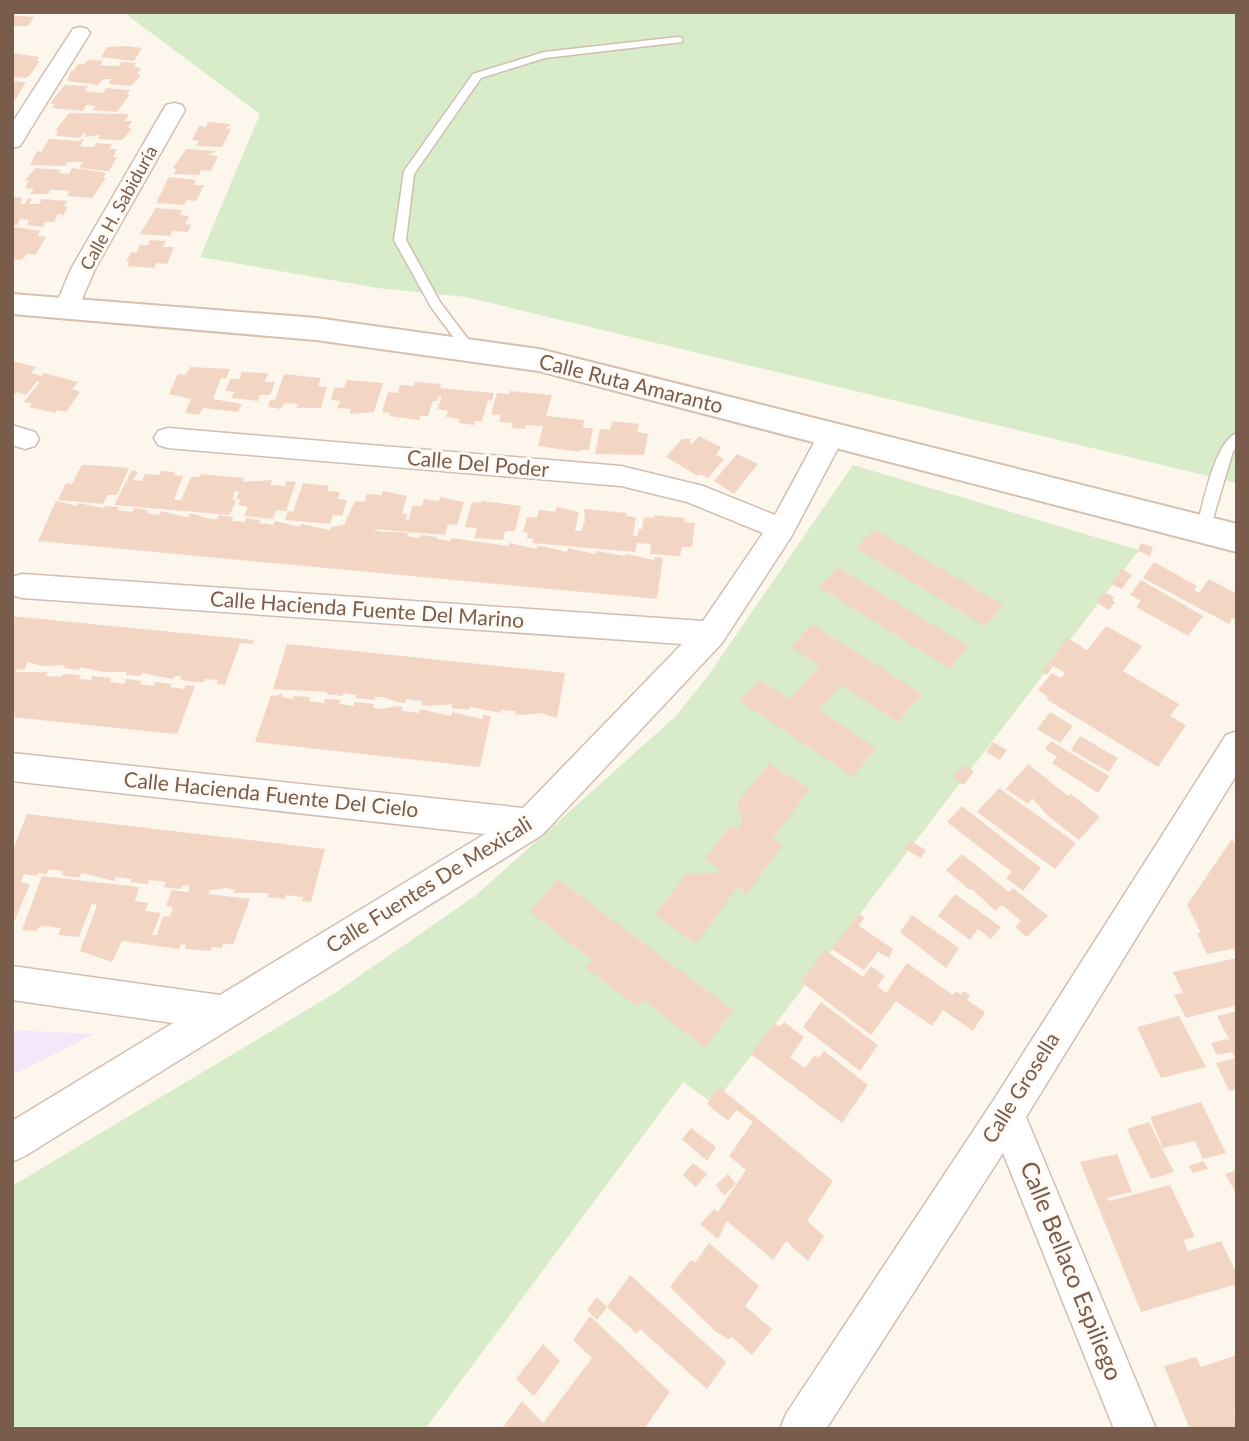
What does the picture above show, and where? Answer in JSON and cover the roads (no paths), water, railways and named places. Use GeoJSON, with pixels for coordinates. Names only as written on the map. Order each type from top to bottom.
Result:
{"type":"FeatureCollection","features":[{"type":"Feature","properties":{"kind":"main road","name":"Calle Ruta Amaranto"},"geometry":{"type":"LineString","coordinates":[[12,304],[316,329],[539,360],[1237,538]]}},
{"type":"Feature","properties":{"kind":"street"},"geometry":{"type":"LineString","coordinates":[[12,141],[80,33]]}},
{"type":"Feature","properties":{"kind":"street","name":"Calle H. Sabiduría"},"geometry":{"type":"LineString","coordinates":[[66,307],[83,269],[174,110]]}},
{"type":"Feature","properties":{"kind":"street","name":"Calle Fuentes De Mexicali"},"geometry":{"type":"LineString","coordinates":[[12,1143],[530,824],[711,634],[780,529],[833,433]]}},
{"type":"Feature","properties":{"kind":"street","name":"Calle Del Poder"},"geometry":{"type":"LineString","coordinates":[[168,438],[621,476],[693,493],[780,529]]}},
{"type":"Feature","properties":{"kind":"street","name":"Calle Hacienda Fuente Del Marino"},"geometry":{"type":"LineString","coordinates":[[22,586],[711,634]]}},
{"type":"Feature","properties":{"kind":"street","name":"Calle Grosella"},"geometry":{"type":"LineString","coordinates":[[802,1429],[1006,1114],[1236,749]]}},
{"type":"Feature","properties":{"kind":"street","name":"Calle Hacienda Fuente Del Cielo"},"geometry":{"type":"LineString","coordinates":[[12,767],[530,824]]}},
{"type":"Feature","properties":{"kind":"street"},"geometry":{"type":"LineString","coordinates":[[12,984],[225,1013]]}},
{"type":"Feature","properties":{"kind":"street","name":"Calle Bellaco Espiliego"},"geometry":{"type":"LineString","coordinates":[[1006,1114],[1135,1429]]}},
{"type":"Feature","properties":{"kind":"lane"},"geometry":{"type":"LineString","coordinates":[[471,351],[435,304],[400,240],[408,174],[477,76],[544,55],[678,40]]}},
{"type":"Feature","properties":{"kind":"lane"},"geometry":{"type":"LineString","coordinates":[[1203,529],[1227,449],[1237,439]]}}]}
